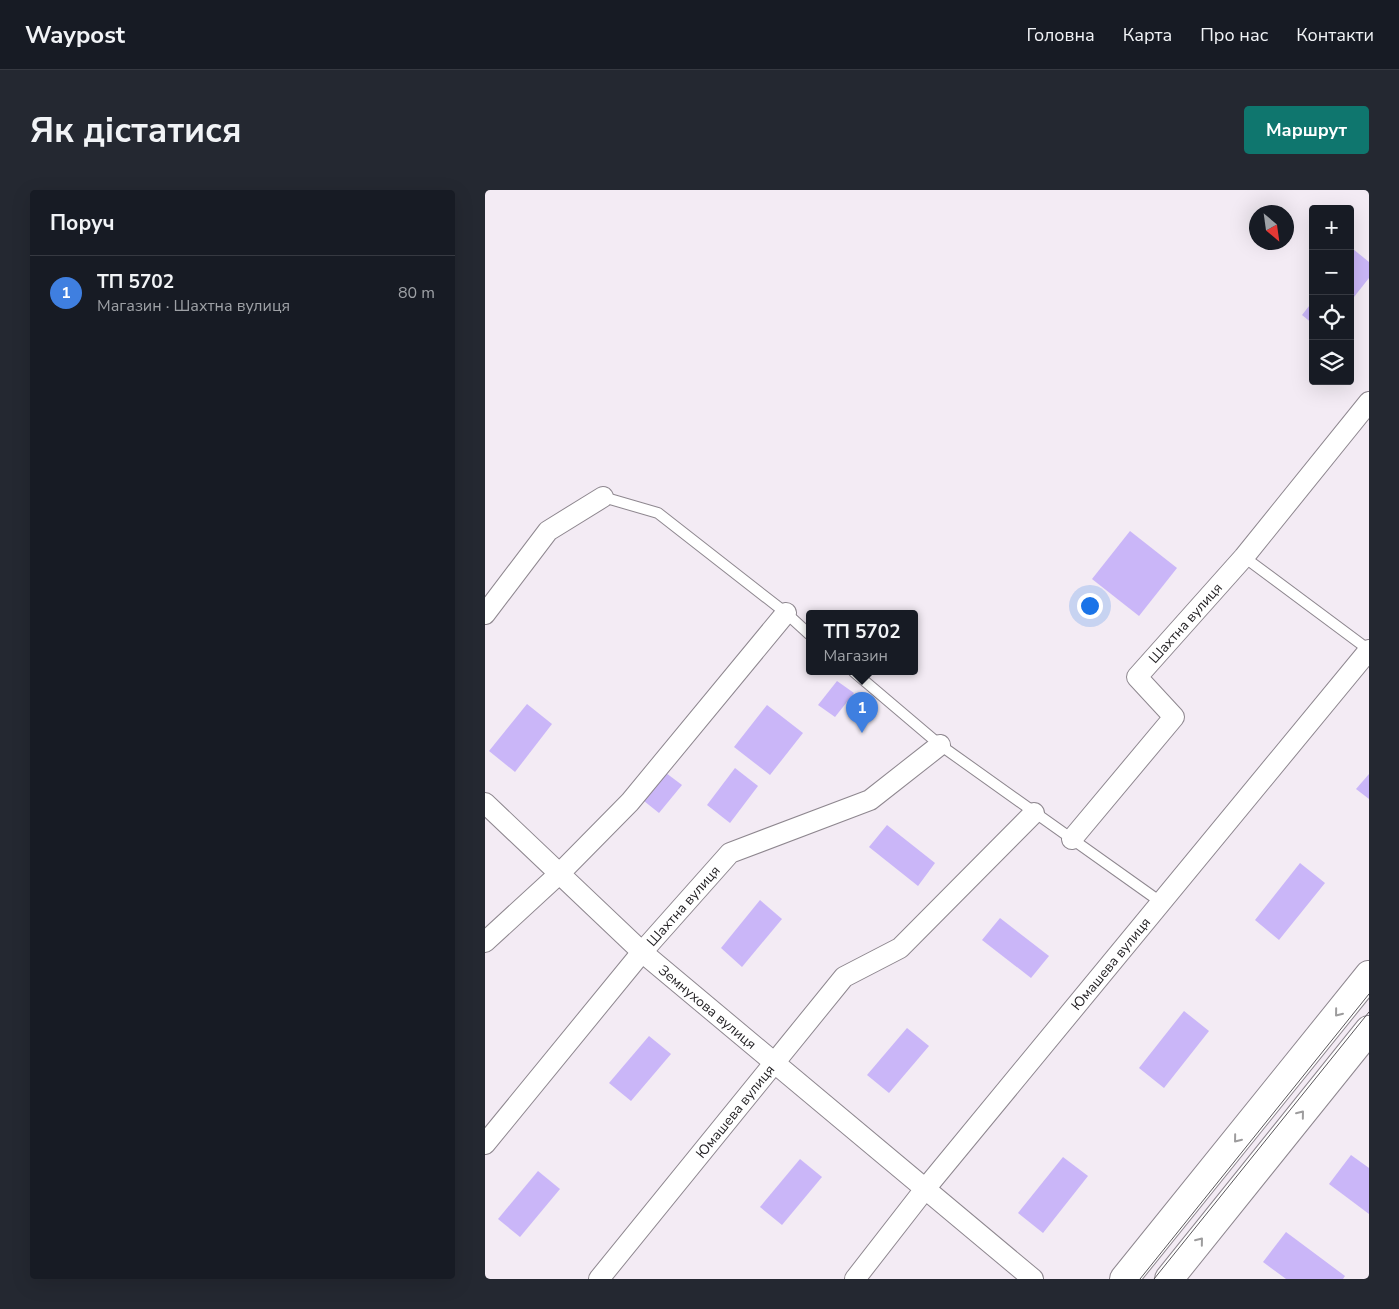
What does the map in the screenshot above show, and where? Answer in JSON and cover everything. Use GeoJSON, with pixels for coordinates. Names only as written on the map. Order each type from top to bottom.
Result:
{"type":"FeatureCollection","features":[{"type":"Feature","properties":{"kind":"main road"},"geometry":{"type":"LineString","coordinates":[[1125,1279],[1369,975]]}},
{"type":"Feature","properties":{"kind":"main road"},"geometry":{"type":"LineString","coordinates":[[1169,1279],[1369,1030]]}},
{"type":"Feature","properties":{"kind":"street","name":"Шахтна вулиця"},"geometry":{"type":"LineString","coordinates":[[1072,839],[1173,717],[1137,677],[1244,557],[1369,402]]}},
{"type":"Feature","properties":{"kind":"street"},"geometry":{"type":"LineString","coordinates":[[485,614],[548,531],[603,497]]}},
{"type":"Feature","properties":{"kind":"street"},"geometry":{"type":"LineString","coordinates":[[485,942],[559,874],[631,802],[785,613]]}},
{"type":"Feature","properties":{"kind":"street","name":"Юмашева вулиця"},"geometry":{"type":"LineString","coordinates":[[855,1279],[925,1189],[1369,650]]}},
{"type":"Feature","properties":{"kind":"street","name":"Шахтна вулиця"},"geometry":{"type":"LineString","coordinates":[[485,1144],[642,952],[730,853],[870,800],[940,745]]}},
{"type":"Feature","properties":{"kind":"street","name":"Земнухова вулиця"},"geometry":{"type":"LineString","coordinates":[[485,803],[642,952],[1033,1279]]}},
{"type":"Feature","properties":{"kind":"street","name":"Юмашева вулиця"},"geometry":{"type":"LineString","coordinates":[[599,1279],[844,977],[900,948],[1034,813]]}},
{"type":"Feature","properties":{"kind":"lane"},"geometry":{"type":"LineString","coordinates":[[603,497],[658,513],[806,631]]}},
{"type":"Feature","properties":{"kind":"lane"},"geometry":{"type":"LineString","coordinates":[[1244,557],[1369,650]]}},
{"type":"Feature","properties":{"kind":"lane"},"geometry":{"type":"LineString","coordinates":[[858,675],[940,745],[1162,903]]}},
{"type":"Feature","properties":{"kind":"building"},"geometry":{"type":"Polygon","coordinates":[[[1354,250],[1369,262],[1369,278],[1354,297],[1354,250]]]}},
{"type":"Feature","properties":{"kind":"building"},"geometry":{"type":"Polygon","coordinates":[[[1309,306],[1309,321],[1302,315],[1309,306]]]}},
{"type":"Feature","properties":{"kind":"building"},"geometry":{"type":"Polygon","coordinates":[[[1130,531],[1177,568],[1139,616],[1092,579],[1130,531]]]}},
{"type":"Feature","properties":{"kind":"building"},"geometry":{"type":"Polygon","coordinates":[[[837,681],[854,693],[835,717],[818,705],[837,681]]]}},
{"type":"Feature","properties":{"kind":"building"},"geometry":{"type":"Polygon","coordinates":[[[527,704],[552,724],[515,772],[489,751],[527,704]]]}},
{"type":"Feature","properties":{"kind":"building"},"geometry":{"type":"Polygon","coordinates":[[[767,705],[803,733],[770,775],[734,747],[767,705]]]}},
{"type":"Feature","properties":{"kind":"building"},"geometry":{"type":"Polygon","coordinates":[[[735,768],[758,786],[730,823],[707,805],[735,768]]]}},
{"type":"Feature","properties":{"kind":"building"},"geometry":{"type":"Polygon","coordinates":[[[666,773],[682,785],[659,813],[644,801],[666,773]]]}},
{"type":"Feature","properties":{"kind":"building"},"geometry":{"type":"Polygon","coordinates":[[[1369,774],[1369,799],[1356,789],[1369,774]]]}},
{"type":"Feature","properties":{"kind":"building"},"geometry":{"type":"Polygon","coordinates":[[[887,825],[935,863],[918,886],[869,847],[887,825]]]}},
{"type":"Feature","properties":{"kind":"building"},"geometry":{"type":"Polygon","coordinates":[[[1300,863],[1325,883],[1279,940],[1255,920],[1300,863]]]}},
{"type":"Feature","properties":{"kind":"building"},"geometry":{"type":"Polygon","coordinates":[[[760,900],[782,919],[742,967],[721,948],[760,900]]]}},
{"type":"Feature","properties":{"kind":"building"},"geometry":{"type":"Polygon","coordinates":[[[1000,918],[1049,956],[1031,978],[982,940],[1000,918]]]}},
{"type":"Feature","properties":{"kind":"building"},"geometry":{"type":"Polygon","coordinates":[[[1184,1011],[1209,1031],[1164,1088],[1139,1068],[1184,1011]]]}},
{"type":"Feature","properties":{"kind":"building"},"geometry":{"type":"Polygon","coordinates":[[[907,1028],[929,1046],[889,1093],[867,1075],[907,1028]]]}},
{"type":"Feature","properties":{"kind":"building"},"geometry":{"type":"Polygon","coordinates":[[[649,1036],[671,1054],[631,1101],[609,1083],[649,1036]]]}},
{"type":"Feature","properties":{"kind":"building"},"geometry":{"type":"Polygon","coordinates":[[[1351,1155],[1369,1168],[1369,1214],[1329,1184],[1351,1155]]]}},
{"type":"Feature","properties":{"kind":"building"},"geometry":{"type":"Polygon","coordinates":[[[1063,1157],[1088,1176],[1043,1233],[1018,1213],[1063,1157]]]}},
{"type":"Feature","properties":{"kind":"building"},"geometry":{"type":"Polygon","coordinates":[[[800,1159],[822,1177],[782,1225],[760,1207],[800,1159]]]}},
{"type":"Feature","properties":{"kind":"building"},"geometry":{"type":"Polygon","coordinates":[[[538,1171],[560,1189],[520,1237],[498,1219],[538,1171]]]}},
{"type":"Feature","properties":{"kind":"building"},"geometry":{"type":"Polygon","coordinates":[[[1286,1232],[1345,1276],[1343,1279],[1286,1279],[1263,1262],[1286,1232]]]}},
{"type":"Feature","properties":{"kind":"tram line"},"geometry":{"type":"LineString","coordinates":[[1140,1279],[1369,994]]}},
{"type":"Feature","properties":{"kind":"tram line"},"geometry":{"type":"LineString","coordinates":[[1154,1279],[1369,1012]]}},
{"type":"Feature","properties":{"kind":"place","name":"ТП 5702"},"geometry":{"type":"Point","coordinates":[862,733]}}]}
